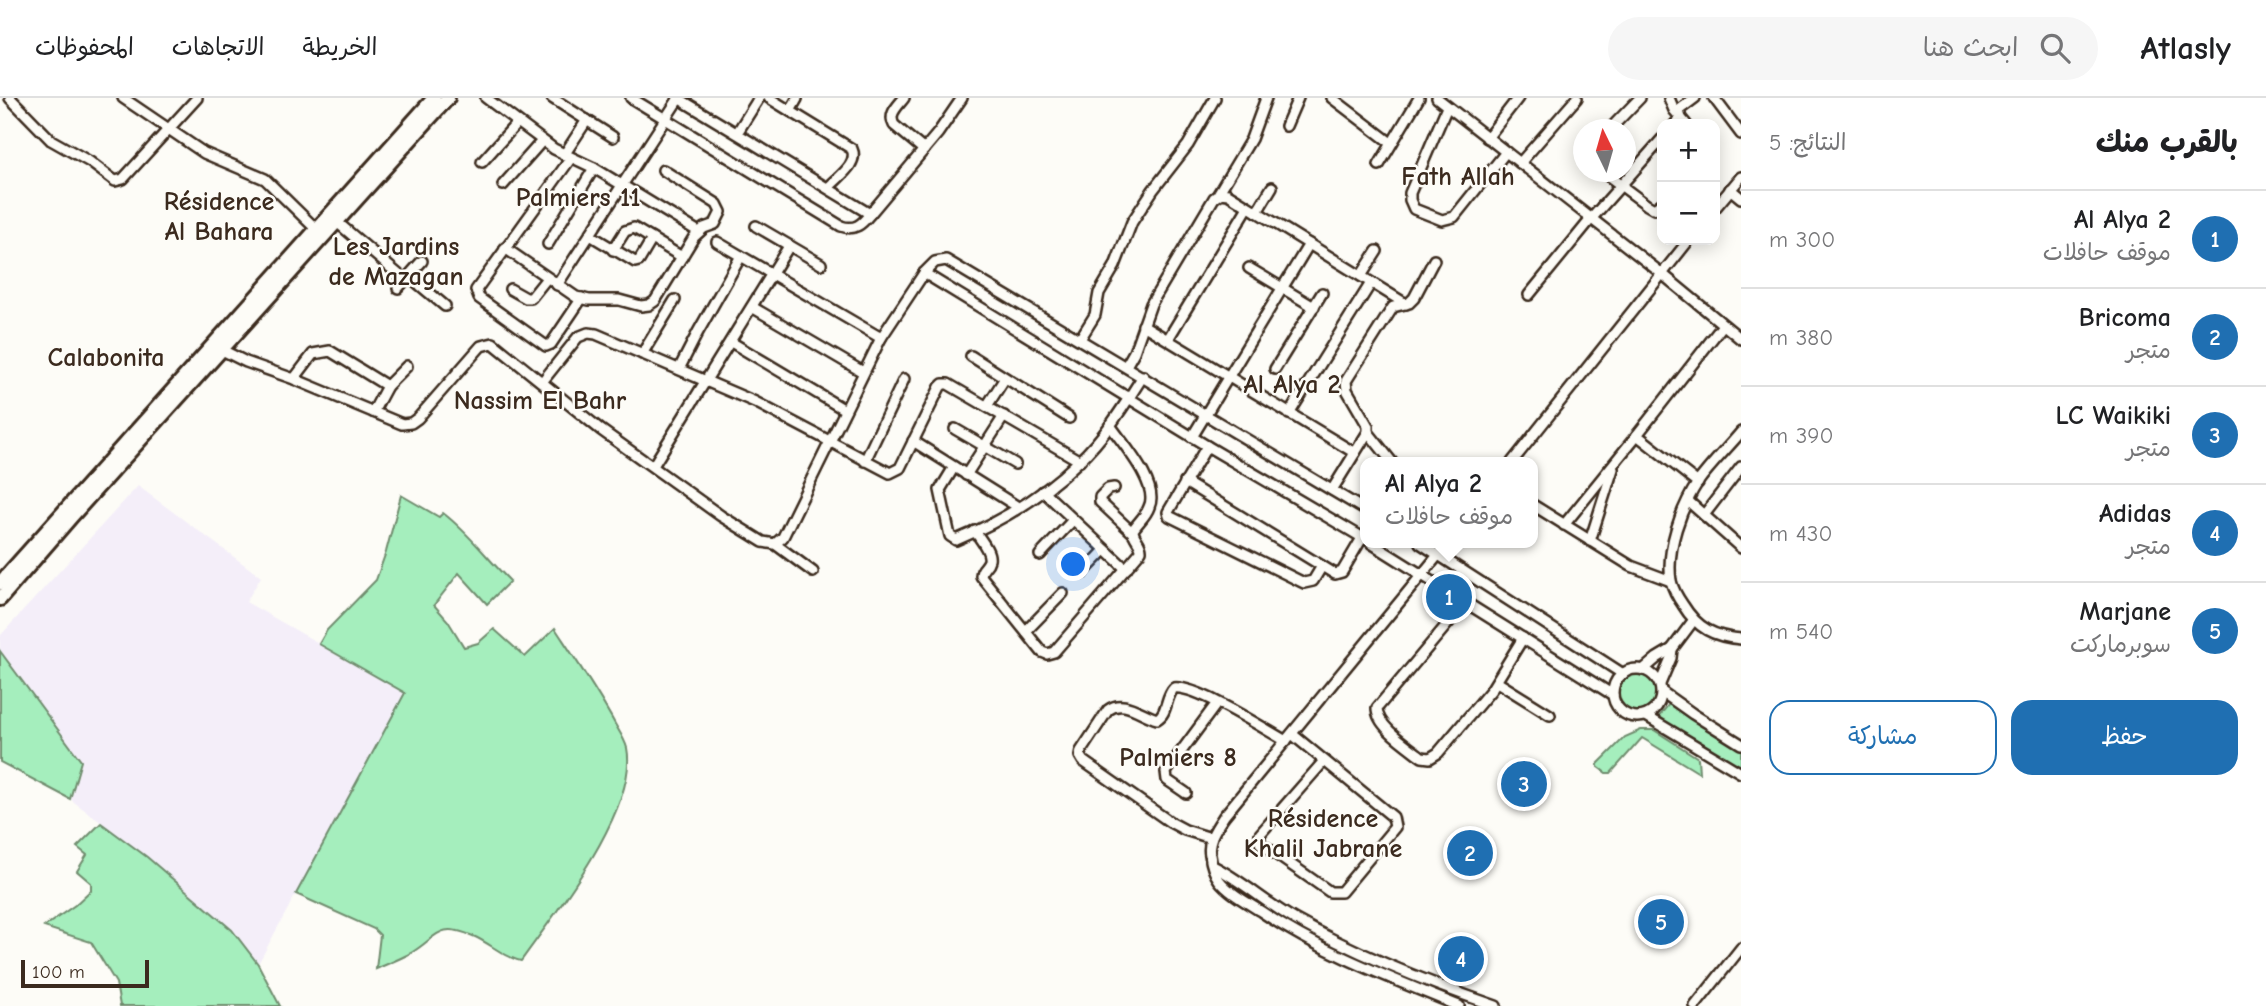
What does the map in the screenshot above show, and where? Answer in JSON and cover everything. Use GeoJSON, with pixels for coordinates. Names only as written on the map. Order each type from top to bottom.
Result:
{"type":"FeatureCollection","features":[{"type":"Feature","properties":{"kind":"main road"},"geometry":{"type":"LineString","coordinates":[[0,583],[434,98]]}},
{"type":"Feature","properties":{"kind":"main road"},"geometry":{"type":"LineString","coordinates":[[0,599],[448,98]]}},
{"type":"Feature","properties":{"kind":"street"},"geometry":{"type":"LineString","coordinates":[[0,106],[9,98],[51,140],[117,181],[123,179],[197,98]]}},
{"type":"Feature","properties":{"kind":"street"},"geometry":{"type":"LineString","coordinates":[[123,98],[204,153],[265,179],[316,229]]}},
{"type":"Feature","properties":{"kind":"street"},"geometry":{"type":"LineString","coordinates":[[486,98],[542,141],[594,168],[699,232]]}},
{"type":"Feature","properties":{"kind":"street"},"geometry":{"type":"LineString","coordinates":[[552,98],[613,137]]}},
{"type":"Feature","properties":{"kind":"street"},"geometry":{"type":"LineString","coordinates":[[631,98],[841,226],[856,227],[924,150],[962,98]]}},
{"type":"Feature","properties":{"kind":"street"},"geometry":{"type":"LineString","coordinates":[[557,285],[679,98],[870,214]]}},
{"type":"Feature","properties":{"kind":"street"},"geometry":{"type":"LineString","coordinates":[[737,133],[759,98]]}},
{"type":"Feature","properties":{"kind":"street"},"geometry":{"type":"LineString","coordinates":[[769,98],[854,151],[853,161],[828,188]]}},
{"type":"Feature","properties":{"kind":"street"},"geometry":{"type":"LineString","coordinates":[[903,98],[892,114],[894,125],[924,150]]}},
{"type":"Feature","properties":{"kind":"street"},"geometry":{"type":"LineString","coordinates":[[1080,339],[1095,315],[1101,290],[1115,266],[1132,222],[1188,145],[1215,98]]}},
{"type":"Feature","properties":{"kind":"street"},"geometry":{"type":"LineString","coordinates":[[1126,366],[1134,352],[1151,304],[1251,139],[1266,98]]}},
{"type":"Feature","properties":{"kind":"street"},"geometry":{"type":"LineString","coordinates":[[1286,126],[1298,98]]}},
{"type":"Feature","properties":{"kind":"street"},"geometry":{"type":"LineString","coordinates":[[1379,165],[1419,98]]}},
{"type":"Feature","properties":{"kind":"street"},"geometry":{"type":"LineString","coordinates":[[1437,98],[1741,339]]}},
{"type":"Feature","properties":{"kind":"street"},"geometry":{"type":"LineString","coordinates":[[1487,138],[1518,98]]}},
{"type":"Feature","properties":{"kind":"street"},"geometry":{"type":"LineString","coordinates":[[1520,163],[1577,98]]}},
{"type":"Feature","properties":{"kind":"street"},"geometry":{"type":"LineString","coordinates":[[1620,119],[1640,98]]}},
{"type":"Feature","properties":{"kind":"street"},"geometry":{"type":"LineString","coordinates":[[1669,98],[1680,119]]}},
{"type":"Feature","properties":{"kind":"street"},"geometry":{"type":"LineString","coordinates":[[1680,119],[1679,110],[1695,98]]}},
{"type":"Feature","properties":{"kind":"street"},"geometry":{"type":"LineString","coordinates":[[1714,98],[1741,134]]}},
{"type":"Feature","properties":{"kind":"street"},"geometry":{"type":"LineString","coordinates":[[790,111],[797,99]]}},
{"type":"Feature","properties":{"kind":"street"},"geometry":{"type":"LineString","coordinates":[[1337,99],[1391,143]]}},
{"type":"Feature","properties":{"kind":"street"},"geometry":{"type":"LineString","coordinates":[[1447,107],[1410,193],[1409,200],[1414,209],[1443,220],[1454,217],[1506,152]]}},
{"type":"Feature","properties":{"kind":"street"},"geometry":{"type":"LineString","coordinates":[[582,298],[550,345],[542,345],[479,298],[476,286],[568,156],[587,121]]}},
{"type":"Feature","properties":{"kind":"street"},"geometry":{"type":"LineString","coordinates":[[482,162],[517,123]]}},
{"type":"Feature","properties":{"kind":"street"},"geometry":{"type":"LineString","coordinates":[[503,185],[542,141]]}},
{"type":"Feature","properties":{"kind":"street"},"geometry":{"type":"LineString","coordinates":[[1529,295],[1591,219],[1657,145]]}},
{"type":"Feature","properties":{"kind":"street"},"geometry":{"type":"LineString","coordinates":[[548,244],[594,168]]}},
{"type":"Feature","properties":{"kind":"street"},"geometry":{"type":"LineString","coordinates":[[505,248],[571,294],[582,298],[649,305],[655,301],[699,232],[715,225],[721,212],[719,206],[663,170]]}},
{"type":"Feature","properties":{"kind":"street"},"geometry":{"type":"LineString","coordinates":[[1720,202],[1741,177]]}},
{"type":"Feature","properties":{"kind":"street"},"geometry":{"type":"LineString","coordinates":[[1617,182],[1654,209],[1657,207]]}},
{"type":"Feature","properties":{"kind":"street"},"geometry":{"type":"LineString","coordinates":[[1257,212],[1272,187]]}},
{"type":"Feature","properties":{"kind":"street"},"geometry":{"type":"LineString","coordinates":[[1730,189],[1741,198]]}},
{"type":"Feature","properties":{"kind":"street"},"geometry":{"type":"LineString","coordinates":[[1218,194],[1228,194],[1406,304]]}},
{"type":"Feature","properties":{"kind":"street"},"geometry":{"type":"LineString","coordinates":[[1168,339],[1248,206]]}},
{"type":"Feature","properties":{"kind":"street"},"geometry":{"type":"LineString","coordinates":[[338,223],[445,306]]}},
{"type":"Feature","properties":{"kind":"street"},"geometry":{"type":"LineString","coordinates":[[756,226],[821,264]]}},
{"type":"Feature","properties":{"kind":"street"},"geometry":{"type":"LineString","coordinates":[[613,250],[625,231],[631,228],[682,257]]}},
{"type":"Feature","properties":{"kind":"street"},"geometry":{"type":"LineString","coordinates":[[590,235],[633,262],[638,262],[652,239]]}},
{"type":"Feature","properties":{"kind":"street"},"geometry":{"type":"LineString","coordinates":[[717,242],[881,338]]}},
{"type":"Feature","properties":{"kind":"street"},"geometry":{"type":"LineString","coordinates":[[1192,437],[1309,244]]}},
{"type":"Feature","properties":{"kind":"street"},"geometry":{"type":"LineString","coordinates":[[1516,457],[1685,245]]}},
{"type":"Feature","properties":{"kind":"street"},"geometry":{"type":"LineString","coordinates":[[653,466],[789,246]]}},
{"type":"Feature","properties":{"kind":"street"},"geometry":{"type":"LineString","coordinates":[[1361,276],[1377,251]]}},
{"type":"Feature","properties":{"kind":"street"},"geometry":{"type":"LineString","coordinates":[[679,369],[741,256]]}},
{"type":"Feature","properties":{"kind":"street"},"geometry":{"type":"LineString","coordinates":[[775,544],[783,537],[881,338],[924,273],[938,260],[950,261],[1360,507]]}},
{"type":"Feature","properties":{"kind":"street"},"geometry":{"type":"LineString","coordinates":[[1332,490],[1368,432],[1368,426],[1346,390],[1346,381],[1393,307],[1406,304],[1414,298],[1434,260]]}},
{"type":"Feature","properties":{"kind":"street"},"geometry":{"type":"LineString","coordinates":[[398,288],[422,261]]}},
{"type":"Feature","properties":{"kind":"street"},"geometry":{"type":"LineString","coordinates":[[1249,268],[1314,307]]}},
{"type":"Feature","properties":{"kind":"street"},"geometry":{"type":"LineString","coordinates":[[924,273],[1360,536]]}},
{"type":"Feature","properties":{"kind":"street"},"geometry":{"type":"LineString","coordinates":[[510,289],[531,298],[547,278]]}},
{"type":"Feature","properties":{"kind":"street"},"geometry":{"type":"LineString","coordinates":[[1289,414],[1371,283]]}},
{"type":"Feature","properties":{"kind":"street"},"geometry":{"type":"LineString","coordinates":[[1275,369],[1322,293]]}},
{"type":"Feature","properties":{"kind":"street"},"geometry":{"type":"LineString","coordinates":[[642,354],[675,300]]}},
{"type":"Feature","properties":{"kind":"street"},"geometry":{"type":"LineString","coordinates":[[752,307],[863,373]]}},
{"type":"Feature","properties":{"kind":"street"},"geometry":{"type":"LineString","coordinates":[[1143,325],[1355,453]]}},
{"type":"Feature","properties":{"kind":"street"},"geometry":{"type":"LineString","coordinates":[[1564,525],[1723,325]]}},
{"type":"Feature","properties":{"kind":"street"},"geometry":{"type":"LineString","coordinates":[[542,382],[578,337],[596,334],[762,406],[887,473],[894,473],[900,468],[943,384],[950,385],[1080,461]]}},
{"type":"Feature","properties":{"kind":"street"},"geometry":{"type":"LineString","coordinates":[[731,342],[845,410]]}},
{"type":"Feature","properties":{"kind":"street"},"geometry":{"type":"LineString","coordinates":[[222,350],[397,423],[406,424],[415,421],[479,348],[486,343],[497,345],[601,430],[752,536],[767,544],[775,544],[813,572]]}},
{"type":"Feature","properties":{"kind":"street"},"geometry":{"type":"LineString","coordinates":[[294,379],[309,357],[317,352],[330,351],[387,386]]}},
{"type":"Feature","properties":{"kind":"street"},"geometry":{"type":"LineString","coordinates":[[971,356],[1069,418]]}},
{"type":"Feature","properties":{"kind":"street"},"geometry":{"type":"LineString","coordinates":[[373,412],[387,386],[407,366]]}},
{"type":"Feature","properties":{"kind":"street"},"geometry":{"type":"LineString","coordinates":[[954,467],[940,490],[950,536],[956,540],[1018,507],[1080,461],[1110,425],[1143,376]]}},
{"type":"Feature","properties":{"kind":"street"},"geometry":{"type":"LineString","coordinates":[[987,406],[1005,378]]}},
{"type":"Feature","properties":{"kind":"street"},"geometry":{"type":"LineString","coordinates":[[864,461],[904,379]]}},
{"type":"Feature","properties":{"kind":"street"},"geometry":{"type":"LineString","coordinates":[[967,475],[1004,416]]}},
{"type":"Feature","properties":{"kind":"street"},"geometry":{"type":"LineString","coordinates":[[1110,425],[1142,472],[1152,494],[1149,508],[1133,533]]}},
{"type":"Feature","properties":{"kind":"street"},"geometry":{"type":"LineString","coordinates":[[954,429],[1015,464]]}},
{"type":"Feature","properties":{"kind":"street"},"geometry":{"type":"LineString","coordinates":[[1368,432],[1388,457]]}},
{"type":"Feature","properties":{"kind":"street"},"geometry":{"type":"LineString","coordinates":[[1741,432],[1698,483],[1688,501],[1676,532],[1671,581],[1676,595],[1693,621],[1717,635],[1741,639]]}},
{"type":"Feature","properties":{"kind":"street"},"geometry":{"type":"LineString","coordinates":[[1637,435],[1698,483]]}},
{"type":"Feature","properties":{"kind":"street"},"geometry":{"type":"LineString","coordinates":[[913,441],[1018,507]]}},
{"type":"Feature","properties":{"kind":"street"},"geometry":{"type":"LineString","coordinates":[[1207,446],[1168,512],[1169,516],[1304,583],[1312,581],[1322,566]]}},
{"type":"Feature","properties":{"kind":"street"},"geometry":{"type":"LineString","coordinates":[[1590,541],[1615,462]]}},
{"type":"Feature","properties":{"kind":"street"},"geometry":{"type":"LineString","coordinates":[[1703,515],[1741,467]]}},
{"type":"Feature","properties":{"kind":"street"},"geometry":{"type":"LineString","coordinates":[[1185,482],[1333,573],[1340,573],[1360,548]]}},
{"type":"Feature","properties":{"kind":"street"},"geometry":{"type":"LineString","coordinates":[[975,531],[989,556],[981,576],[1042,652],[1049,654],[1054,652],[1142,549],[1133,533],[1100,502],[1100,497],[1108,489],[1114,488]]}},
{"type":"Feature","properties":{"kind":"street"},"geometry":{"type":"LineString","coordinates":[[1043,491],[1126,569]]}},
{"type":"Feature","properties":{"kind":"street"},"geometry":{"type":"LineString","coordinates":[[1688,501],[1741,548]]}},
{"type":"Feature","properties":{"kind":"street"},"geometry":{"type":"LineString","coordinates":[[1538,508],[1631,566],[1671,581]]}},
{"type":"Feature","properties":{"kind":"street"},"geometry":{"type":"LineString","coordinates":[[1040,555],[1073,520]]}},
{"type":"Feature","properties":{"kind":"street"},"geometry":{"type":"LineString","coordinates":[[1379,548],[1613,695]]}},
{"type":"Feature","properties":{"kind":"street"},"geometry":{"type":"LineString","coordinates":[[1429,548],[1623,674]]}},
{"type":"Feature","properties":{"kind":"street"},"geometry":{"type":"LineString","coordinates":[[1444,548],[1224,816],[1211,838],[1209,849],[1213,866],[1223,884],[1291,931],[1364,968],[1459,1006]]}},
{"type":"Feature","properties":{"kind":"street"},"geometry":{"type":"LineString","coordinates":[[1082,574],[1105,550]]}},
{"type":"Feature","properties":{"kind":"street"},"geometry":{"type":"LineString","coordinates":[[1026,631],[1063,593]]}},
{"type":"Feature","properties":{"kind":"street"},"geometry":{"type":"LineString","coordinates":[[1464,601],[1442,631],[1378,704],[1378,718],[1382,723],[1422,757],[1436,756],[1497,682],[1523,638]]}},
{"type":"Feature","properties":{"kind":"street"},"geometry":{"type":"LineString","coordinates":[[1643,670],[1672,649],[1693,621]]}},
{"type":"Feature","properties":{"kind":"street"},"geometry":{"type":"LineString","coordinates":[[1672,649],[1661,688],[1660,702],[1655,710],[1646,716],[1631,717],[1616,706],[1614,687],[1623,674],[1633,669],[1643,670],[1656,678],[1661,688],[1741,744]]}},
{"type":"Feature","properties":{"kind":"street"},"geometry":{"type":"LineString","coordinates":[[1497,682],[1550,715]]}},
{"type":"Feature","properties":{"kind":"street"},"geometry":{"type":"LineString","coordinates":[[1211,838],[1170,822],[1083,761],[1080,757],[1081,751],[1108,710],[1121,704],[1157,719],[1163,715],[1169,692],[1178,687],[1195,692],[1289,737],[1324,761],[1393,817],[1395,822],[1395,827],[1341,892],[1330,892],[1260,843],[1260,834],[1324,761]]}},
{"type":"Feature","properties":{"kind":"street"},"geometry":{"type":"LineString","coordinates":[[1186,793],[1169,782],[1166,772],[1217,703]]}},
{"type":"Feature","properties":{"kind":"street"},"geometry":{"type":"LineString","coordinates":[[1646,716],[1741,774]]}},
{"type":"Feature","properties":{"kind":"street"},"geometry":{"type":"LineString","coordinates":[[1213,866],[1226,872],[1289,916],[1340,944],[1424,981],[1496,1006]]}},
{"type":"Feature","properties":{"kind":"street"},"geometry":{"type":"LineString","coordinates":[[1695,1006],[1741,947]]}},
{"type":"Feature","properties":{"kind":"shaded area"},"geometry":{"type":"Polygon","coordinates":[[[138,486],[261,577],[246,602],[405,692],[258,964],[232,930],[147,857],[70,799],[81,761],[0,651],[0,636],[138,486]]]}},
{"type":"Feature","properties":{"kind":"green space"},"geometry":{"type":"Polygon","coordinates":[[[401,495],[439,517],[443,513],[452,520],[510,581],[487,604],[459,573],[434,605],[464,647],[478,643],[494,629],[525,657],[555,628],[601,700],[627,748],[627,772],[620,800],[608,829],[573,888],[521,961],[473,936],[452,930],[439,933],[411,953],[376,969],[380,935],[374,929],[296,894],[405,693],[319,644],[327,630],[376,580],[401,495]]]}},
{"type":"Feature","properties":{"kind":"green space"},"geometry":{"type":"Polygon","coordinates":[[[0,651],[81,761],[70,799],[0,762],[0,651]]]}},
{"type":"Feature","properties":{"kind":"green space"},"geometry":{"type":"Polygon","coordinates":[[[1637,673],[1645,674],[1651,679],[1656,685],[1656,701],[1651,707],[1645,712],[1637,713],[1629,712],[1623,707],[1618,701],[1617,693],[1618,685],[1623,679],[1629,674],[1637,673]]]}},
{"type":"Feature","properties":{"kind":"green space"},"geometry":{"type":"Polygon","coordinates":[[[1669,704],[1741,750],[1741,768],[1658,718],[1669,704]]]}},
{"type":"Feature","properties":{"kind":"green space"},"geometry":{"type":"Polygon","coordinates":[[[1641,730],[1654,730],[1698,758],[1699,773],[1642,738],[1611,773],[1598,767],[1625,737],[1641,730]]]}},
{"type":"Feature","properties":{"kind":"green space"},"geometry":{"type":"Polygon","coordinates":[[[101,823],[147,857],[232,930],[258,964],[280,1006],[120,1006],[116,983],[91,942],[44,927],[91,890],[91,883],[77,871],[87,855],[77,847],[101,823]]]}},
{"type":"Feature","properties":{"kind":"place","name":"Al Alya 2"},"geometry":{"type":"Point","coordinates":[1449,597]}},
{"type":"Feature","properties":{"kind":"place","name":"LC Waikiki"},"geometry":{"type":"Point","coordinates":[1524,784]}},
{"type":"Feature","properties":{"kind":"place","name":"Bricoma"},"geometry":{"type":"Point","coordinates":[1470,853]}},
{"type":"Feature","properties":{"kind":"place","name":"Marjane"},"geometry":{"type":"Point","coordinates":[1661,922]}},
{"type":"Feature","properties":{"kind":"place","name":"Adidas"},"geometry":{"type":"Point","coordinates":[1461,959]}},
{"type":"Feature","properties":{"kind":"district","name":"Fath Allah"},"geometry":{"type":"Point","coordinates":[1458,176]}},
{"type":"Feature","properties":{"kind":"district","name":"Palmiers 11"},"geometry":{"type":"Point","coordinates":[578,197]}},
{"type":"Feature","properties":{"kind":"district","name":"Résidence Al Bahara"},"geometry":{"type":"Point","coordinates":[219,216]}},
{"type":"Feature","properties":{"kind":"district","name":"Les Jardins de Mazagan"},"geometry":{"type":"Point","coordinates":[396,261]}},
{"type":"Feature","properties":{"kind":"district","name":"Calabonita"},"geometry":{"type":"Point","coordinates":[106,357]}},
{"type":"Feature","properties":{"kind":"district","name":"Al Alya 2"},"geometry":{"type":"Point","coordinates":[1292,384]}},
{"type":"Feature","properties":{"kind":"district","name":"Nassim El Bahr"},"geometry":{"type":"Point","coordinates":[540,400]}},
{"type":"Feature","properties":{"kind":"district","name":"Palmiers 8"},"geometry":{"type":"Point","coordinates":[1178,757]}},
{"type":"Feature","properties":{"kind":"district","name":"Résidence Khalil Jabrane"},"geometry":{"type":"Point","coordinates":[1323,833]}}]}
